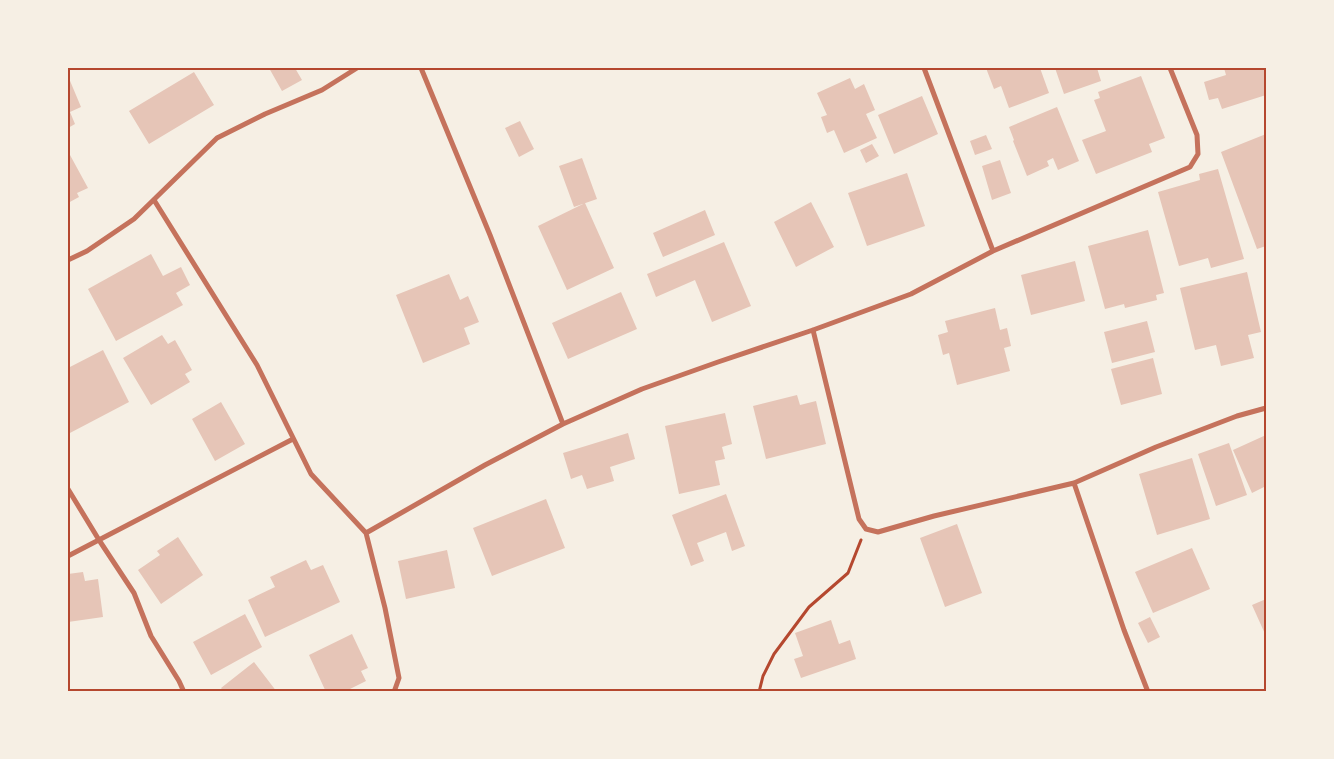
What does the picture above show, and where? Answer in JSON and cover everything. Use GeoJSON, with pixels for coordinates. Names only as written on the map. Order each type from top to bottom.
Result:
{"type":"FeatureCollection","features":[{"type":"Feature","properties":{"kind":"street"},"geometry":{"type":"LineString","coordinates":[[68,260],[86,251],[134,219],[217,138],[265,114],[322,90],[357,68]]}},
{"type":"Feature","properties":{"kind":"street"},"geometry":{"type":"LineString","coordinates":[[421,68],[490,235],[563,424]]}},
{"type":"Feature","properties":{"kind":"street"},"geometry":{"type":"LineString","coordinates":[[924,68],[993,251]]}},
{"type":"Feature","properties":{"kind":"street"},"geometry":{"type":"LineString","coordinates":[[366,533],[485,465],[563,424],[642,389],[911,294],[993,251],[1190,167],[1198,154],[1197,135],[1170,68]]}},
{"type":"Feature","properties":{"kind":"street"},"geometry":{"type":"LineString","coordinates":[[154,200],[257,365],[310,474],[366,533],[385,608],[399,678],[394,692]]}},
{"type":"Feature","properties":{"kind":"street"},"geometry":{"type":"LineString","coordinates":[[813,330],[859,519],[866,529],[878,532],[934,516],[1074,483],[1156,447],[1237,416],[1266,408]]}},
{"type":"Feature","properties":{"kind":"street"},"geometry":{"type":"LineString","coordinates":[[68,556],[293,438]]}},
{"type":"Feature","properties":{"kind":"street"},"geometry":{"type":"LineString","coordinates":[[1074,483],[1118,612],[1148,692]]}},
{"type":"Feature","properties":{"kind":"street"},"geometry":{"type":"LineString","coordinates":[[68,489],[134,592],[151,636],[184,692]]}},
{"type":"Feature","properties":{"kind":"path"},"geometry":{"type":"LineString","coordinates":[[759,692],[763,676],[774,654],[809,607],[848,572],[866,529]]}},
{"type":"Feature","properties":{"kind":"building"},"geometry":{"type":"Polygon","coordinates":[[[269,68],[295,68],[302,80],[282,91],[269,68]]]}},
{"type":"Feature","properties":{"kind":"building"},"geometry":{"type":"Polygon","coordinates":[[[986,68],[1040,68],[1049,93],[1009,108],[1001,86],[994,89],[986,68]]]}},
{"type":"Feature","properties":{"kind":"building"},"geometry":{"type":"Polygon","coordinates":[[[1055,68],[1097,68],[1101,81],[1064,94],[1055,68]]]}},
{"type":"Feature","properties":{"kind":"building"},"geometry":{"type":"Polygon","coordinates":[[[1224,68],[1266,68],[1266,95],[1222,109],[1218,98],[1209,100],[1204,82],[1226,75],[1224,68]]]}},
{"type":"Feature","properties":{"kind":"building"},"geometry":{"type":"Polygon","coordinates":[[[194,72],[214,105],[149,144],[129,111],[194,72]]]}},
{"type":"Feature","properties":{"kind":"building"},"geometry":{"type":"Polygon","coordinates":[[[68,76],[81,107],[70,112],[75,124],[68,128],[68,76]]]}},
{"type":"Feature","properties":{"kind":"building"},"geometry":{"type":"Polygon","coordinates":[[[1141,76],[1165,138],[1149,144],[1152,152],[1096,174],[1082,140],[1106,131],[1094,100],[1100,98],[1098,92],[1141,76]]]}},
{"type":"Feature","properties":{"kind":"building"},"geometry":{"type":"Polygon","coordinates":[[[850,78],[855,89],[864,84],[875,110],[866,114],[877,138],[844,153],[834,130],[827,133],[821,117],[827,115],[817,93],[850,78]]]}},
{"type":"Feature","properties":{"kind":"building"},"geometry":{"type":"Polygon","coordinates":[[[922,96],[938,134],[894,154],[878,115],[922,96]]]}},
{"type":"Feature","properties":{"kind":"building"},"geometry":{"type":"Polygon","coordinates":[[[1057,107],[1079,161],[1058,170],[1053,158],[1047,161],[1049,166],[1027,176],[1009,127],[1057,107]]]}},
{"type":"Feature","properties":{"kind":"building"},"geometry":{"type":"Polygon","coordinates":[[[520,121],[534,149],[519,157],[505,128],[520,121]]]}},
{"type":"Feature","properties":{"kind":"building"},"geometry":{"type":"Polygon","coordinates":[[[1266,134],[1266,246],[1257,249],[1221,152],[1266,134]]]}},
{"type":"Feature","properties":{"kind":"building"},"geometry":{"type":"Polygon","coordinates":[[[986,135],[992,149],[975,155],[970,141],[986,135]]]}},
{"type":"Feature","properties":{"kind":"building"},"geometry":{"type":"Polygon","coordinates":[[[872,144],[879,156],[866,163],[860,150],[872,144]]]}},
{"type":"Feature","properties":{"kind":"building"},"geometry":{"type":"Polygon","coordinates":[[[70,155],[88,188],[77,193],[79,197],[68,203],[68,156],[70,155]]]}},
{"type":"Feature","properties":{"kind":"building"},"geometry":{"type":"Polygon","coordinates":[[[582,158],[597,199],[574,207],[559,166],[582,158]]]}},
{"type":"Feature","properties":{"kind":"building"},"geometry":{"type":"Polygon","coordinates":[[[1000,160],[1011,193],[992,200],[982,166],[1000,160]]]}},
{"type":"Feature","properties":{"kind":"building"},"geometry":{"type":"Polygon","coordinates":[[[1218,169],[1244,259],[1211,268],[1208,258],[1179,266],[1158,192],[1200,180],[1199,174],[1218,169]]]}},
{"type":"Feature","properties":{"kind":"building"},"geometry":{"type":"Polygon","coordinates":[[[907,173],[925,226],[867,246],[848,193],[907,173]]]}},
{"type":"Feature","properties":{"kind":"building"},"geometry":{"type":"Polygon","coordinates":[[[811,202],[834,247],[796,267],[774,222],[811,202]]]}},
{"type":"Feature","properties":{"kind":"building"},"geometry":{"type":"Polygon","coordinates":[[[585,203],[614,268],[567,290],[538,226],[585,203]]]}},
{"type":"Feature","properties":{"kind":"building"},"geometry":{"type":"Polygon","coordinates":[[[705,210],[715,235],[663,257],[653,233],[705,210]]]}},
{"type":"Feature","properties":{"kind":"building"},"geometry":{"type":"Polygon","coordinates":[[[1148,230],[1164,293],[1156,295],[1157,300],[1125,308],[1124,304],[1105,309],[1088,246],[1148,230]]]}},
{"type":"Feature","properties":{"kind":"building"},"geometry":{"type":"Polygon","coordinates":[[[724,242],[751,306],[712,322],[695,280],[656,297],[647,274],[724,242]]]}},
{"type":"Feature","properties":{"kind":"building"},"geometry":{"type":"Polygon","coordinates":[[[151,254],[163,276],[181,267],[190,285],[176,293],[183,305],[116,341],[88,289],[151,254]]]}},
{"type":"Feature","properties":{"kind":"building"},"geometry":{"type":"Polygon","coordinates":[[[1075,261],[1085,301],[1031,315],[1021,275],[1075,261]]]}},
{"type":"Feature","properties":{"kind":"building"},"geometry":{"type":"Polygon","coordinates":[[[1247,272],[1261,332],[1248,335],[1254,358],[1221,366],[1216,345],[1195,350],[1180,288],[1247,272]]]}},
{"type":"Feature","properties":{"kind":"building"},"geometry":{"type":"Polygon","coordinates":[[[449,274],[460,300],[468,296],[479,322],[464,328],[470,344],[423,363],[396,295],[449,274]]]}},
{"type":"Feature","properties":{"kind":"building"},"geometry":{"type":"Polygon","coordinates":[[[621,292],[637,329],[568,359],[552,323],[621,292]]]}},
{"type":"Feature","properties":{"kind":"building"},"geometry":{"type":"Polygon","coordinates":[[[995,308],[1000,330],[1007,328],[1011,346],[1004,348],[1010,371],[957,385],[949,353],[943,355],[938,335],[948,332],[945,321],[995,308]]]}},
{"type":"Feature","properties":{"kind":"building"},"geometry":{"type":"Polygon","coordinates":[[[1147,321],[1155,352],[1112,363],[1104,332],[1147,321]]]}},
{"type":"Feature","properties":{"kind":"building"},"geometry":{"type":"Polygon","coordinates":[[[162,335],[168,344],[175,340],[192,370],[185,374],[190,382],[151,405],[123,358],[162,335]]]}},
{"type":"Feature","properties":{"kind":"building"},"geometry":{"type":"Polygon","coordinates":[[[103,350],[129,402],[68,434],[68,368],[103,350]]]}},
{"type":"Feature","properties":{"kind":"building"},"geometry":{"type":"Polygon","coordinates":[[[1153,358],[1162,394],[1121,405],[1111,369],[1153,358]]]}},
{"type":"Feature","properties":{"kind":"building"},"geometry":{"type":"Polygon","coordinates":[[[797,395],[800,405],[816,401],[826,444],[766,459],[753,406],[797,395]]]}},
{"type":"Feature","properties":{"kind":"building"},"geometry":{"type":"Polygon","coordinates":[[[221,402],[245,444],[215,461],[192,419],[221,402]]]}},
{"type":"Feature","properties":{"kind":"building"},"geometry":{"type":"Polygon","coordinates":[[[725,413],[732,444],[722,447],[725,459],[715,461],[720,485],[679,494],[665,426],[725,413]]]}},
{"type":"Feature","properties":{"kind":"building"},"geometry":{"type":"Polygon","coordinates":[[[628,433],[635,459],[610,467],[614,481],[587,489],[582,475],[571,479],[563,453],[628,433]]]}},
{"type":"Feature","properties":{"kind":"building"},"geometry":{"type":"Polygon","coordinates":[[[1266,435],[1266,486],[1252,493],[1233,450],[1266,435]]]}},
{"type":"Feature","properties":{"kind":"building"},"geometry":{"type":"Polygon","coordinates":[[[1229,443],[1247,495],[1216,506],[1198,454],[1229,443]]]}},
{"type":"Feature","properties":{"kind":"building"},"geometry":{"type":"Polygon","coordinates":[[[1192,458],[1210,519],[1157,535],[1139,474],[1192,458]]]}},
{"type":"Feature","properties":{"kind":"building"},"geometry":{"type":"Polygon","coordinates":[[[726,494],[745,546],[732,551],[726,532],[697,543],[704,561],[691,566],[672,515],[726,494]]]}},
{"type":"Feature","properties":{"kind":"building"},"geometry":{"type":"Polygon","coordinates":[[[546,499],[565,548],[492,576],[473,528],[546,499]]]}},
{"type":"Feature","properties":{"kind":"building"},"geometry":{"type":"Polygon","coordinates":[[[957,524],[982,593],[945,607],[920,538],[957,524]]]}},
{"type":"Feature","properties":{"kind":"building"},"geometry":{"type":"Polygon","coordinates":[[[178,537],[203,575],[161,604],[138,570],[160,555],[157,551],[178,537]]]}},
{"type":"Feature","properties":{"kind":"building"},"geometry":{"type":"Polygon","coordinates":[[[1192,548],[1210,589],[1153,613],[1135,572],[1192,548]]]}},
{"type":"Feature","properties":{"kind":"building"},"geometry":{"type":"Polygon","coordinates":[[[447,550],[455,588],[406,599],[398,561],[447,550]]]}},
{"type":"Feature","properties":{"kind":"building"},"geometry":{"type":"Polygon","coordinates":[[[306,560],[311,570],[323,565],[340,602],[265,637],[248,600],[275,587],[270,577],[306,560]]]}},
{"type":"Feature","properties":{"kind":"building"},"geometry":{"type":"Polygon","coordinates":[[[83,572],[85,581],[98,579],[103,617],[68,622],[68,574],[83,572]]]}},
{"type":"Feature","properties":{"kind":"building"},"geometry":{"type":"Polygon","coordinates":[[[1266,599],[1266,636],[1252,605],[1266,599]]]}},
{"type":"Feature","properties":{"kind":"building"},"geometry":{"type":"Polygon","coordinates":[[[245,614],[262,647],[211,675],[193,642],[245,614]]]}},
{"type":"Feature","properties":{"kind":"building"},"geometry":{"type":"Polygon","coordinates":[[[1150,617],[1160,637],[1148,643],[1138,623],[1150,617]]]}},
{"type":"Feature","properties":{"kind":"building"},"geometry":{"type":"Polygon","coordinates":[[[831,620],[839,644],[850,640],[856,659],[801,678],[794,659],[803,656],[795,633],[831,620]]]}},
{"type":"Feature","properties":{"kind":"building"},"geometry":{"type":"Polygon","coordinates":[[[352,634],[368,668],[361,671],[366,681],[344,692],[326,692],[309,655],[352,634]]]}},
{"type":"Feature","properties":{"kind":"building"},"geometry":{"type":"Polygon","coordinates":[[[254,662],[277,692],[224,692],[221,688],[254,662]]]}}]}
